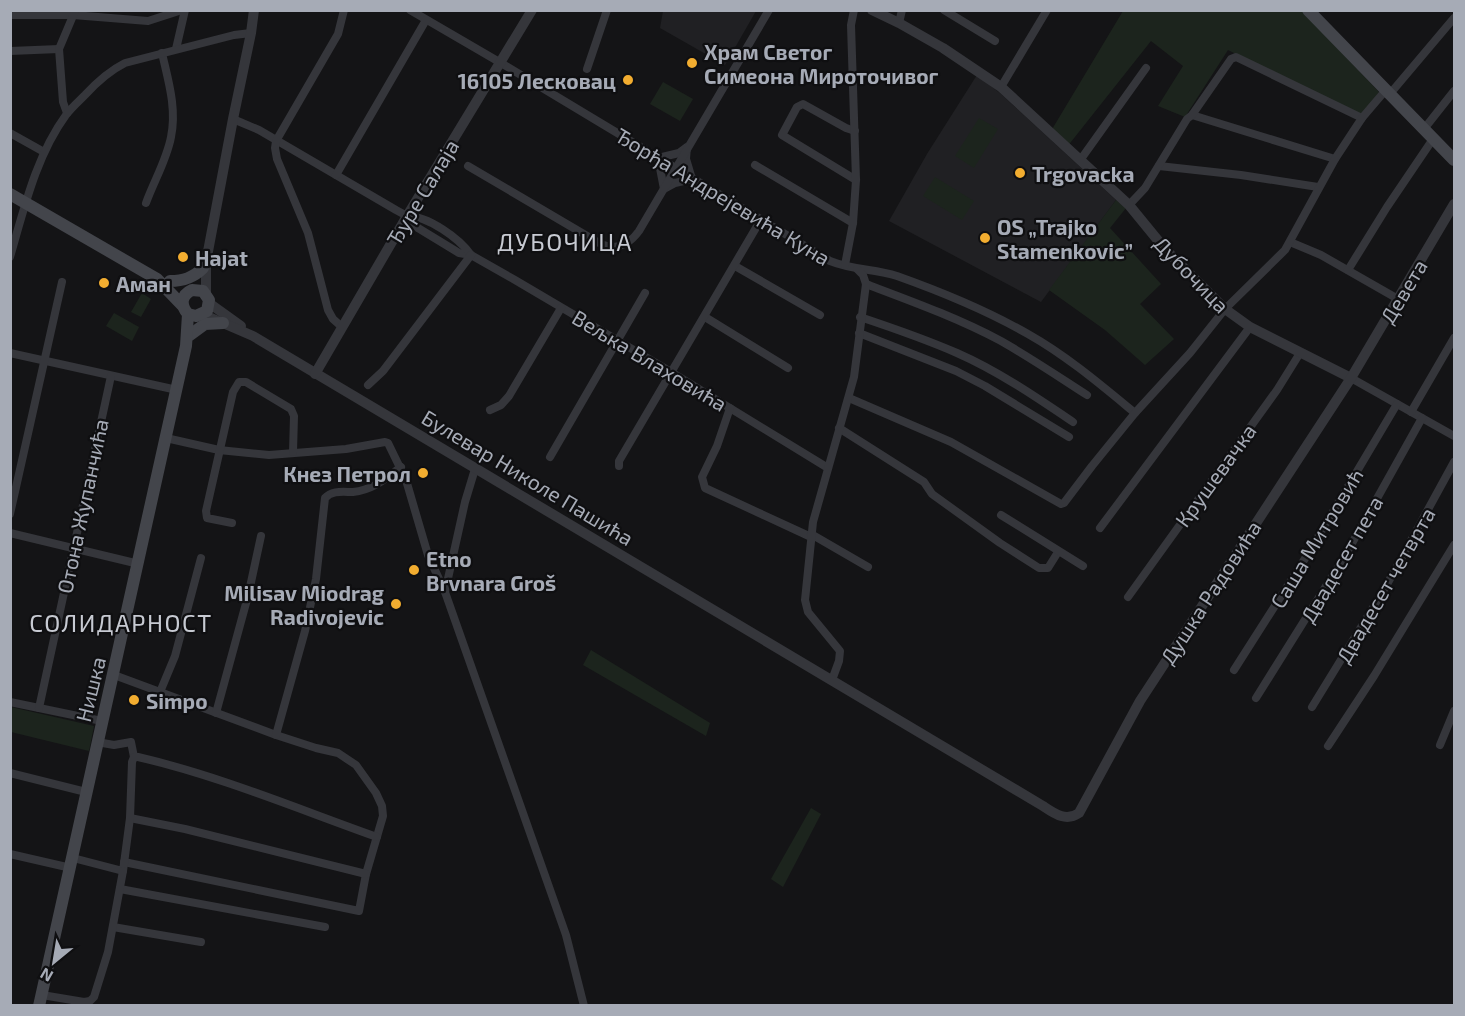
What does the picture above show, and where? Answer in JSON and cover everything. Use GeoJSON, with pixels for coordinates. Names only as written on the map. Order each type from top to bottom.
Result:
{"type":"FeatureCollection","features":[{"type":"Feature","properties":{"kind":"main road"},"geometry":{"type":"LineString","coordinates":[[1308,10],[1455,160]]}},
{"type":"Feature","properties":{"kind":"main road","name":"Булевар Николе Пашића"},"geometry":{"type":"LineString","coordinates":[[10,194],[164,280],[190,291]]}},
{"type":"Feature","properties":{"kind":"main road"},"geometry":{"type":"LineString","coordinates":[[164,280],[180,281],[190,278],[204,265]]}},
{"type":"Feature","properties":{"kind":"main road","name":"Булевар Николе Пашића"},"geometry":{"type":"LineString","coordinates":[[164,280],[192,312]]}},
{"type":"Feature","properties":{"kind":"main road"},"geometry":{"type":"LineString","coordinates":[[200,290],[208,299],[208,309],[192,312],[183,297],[190,291],[200,290]]}},
{"type":"Feature","properties":{"kind":"main road","name":"Нишка"},"geometry":{"type":"LineString","coordinates":[[41,1000],[188,340],[192,312]]}},
{"type":"Feature","properties":{"kind":"main road"},"geometry":{"type":"LineString","coordinates":[[188,340],[205,324],[223,323]]}},
{"type":"Feature","properties":{"kind":"street"},"geometry":{"type":"LineString","coordinates":[[10,15],[74,13],[148,21],[183,10],[176,49]]}},
{"type":"Feature","properties":{"kind":"street"},"geometry":{"type":"LineString","coordinates":[[190,291],[204,265],[254,10]]}},
{"type":"Feature","properties":{"kind":"street"},"geometry":{"type":"LineString","coordinates":[[342,327],[333,319],[328,310],[308,233],[277,159],[275,148],[276,141],[338,34],[344,10]]}},
{"type":"Feature","properties":{"kind":"street","name":"Ђорђа Андрејевића Куна"},"geometry":{"type":"LineString","coordinates":[[410,10],[830,261],[857,269],[894,275],[982,309],[1029,334],[1085,372],[1136,413]]}},
{"type":"Feature","properties":{"kind":"street","name":"Ђуре Салаја"},"geometry":{"type":"LineString","coordinates":[[315,374],[407,216],[532,10]]}},
{"type":"Feature","properties":{"kind":"street"},"geometry":{"type":"LineString","coordinates":[[587,69],[607,10]]}},
{"type":"Feature","properties":{"kind":"street"},"geometry":{"type":"LineString","coordinates":[[468,166],[599,243],[611,248],[624,245],[634,238],[769,10]]}},
{"type":"Feature","properties":{"kind":"street"},"geometry":{"type":"LineString","coordinates":[[845,266],[853,223],[856,180],[851,25],[854,10]]}},
{"type":"Feature","properties":{"kind":"street","name":"Дубочица"},"geometry":{"type":"LineString","coordinates":[[872,10],[899,23],[979,70],[1001,87],[1129,205],[1165,249],[1225,309],[1251,327],[1351,378],[1455,436]]}},
{"type":"Feature","properties":{"kind":"street"},"geometry":{"type":"LineString","coordinates":[[899,23],[902,10]]}},
{"type":"Feature","properties":{"kind":"street"},"geometry":{"type":"LineString","coordinates":[[944,10],[995,41]]}},
{"type":"Feature","properties":{"kind":"street"},"geometry":{"type":"LineString","coordinates":[[1001,87],[1047,10]]}},
{"type":"Feature","properties":{"kind":"street"},"geometry":{"type":"LineString","coordinates":[[67,114],[63,102],[59,49],[74,13]]}},
{"type":"Feature","properties":{"kind":"street"},"geometry":{"type":"LineString","coordinates":[[849,398],[951,442],[1063,504],[1136,413],[1191,353],[1225,309],[1271,265],[1290,242],[1318,187],[1362,118],[1455,18]]}},
{"type":"Feature","properties":{"kind":"street"},"geometry":{"type":"LineString","coordinates":[[336,175],[426,20]]}},
{"type":"Feature","properties":{"kind":"street"},"geometry":{"type":"LineString","coordinates":[[10,257],[44,152],[67,114],[95,84],[125,63],[176,49],[251,33]]}},
{"type":"Feature","properties":{"kind":"street"},"geometry":{"type":"LineString","coordinates":[[10,51],[59,49]]}},
{"type":"Feature","properties":{"kind":"street"},"geometry":{"type":"LineString","coordinates":[[146,203],[170,144],[173,124],[172,99],[162,53]]}},
{"type":"Feature","properties":{"kind":"street"},"geometry":{"type":"LineString","coordinates":[[1129,205],[1145,188],[1187,119],[1228,61],[1236,57],[1362,118]]}},
{"type":"Feature","properties":{"kind":"street"},"geometry":{"type":"LineString","coordinates":[[1081,159],[1146,68]]}},
{"type":"Feature","properties":{"kind":"street"},"geometry":{"type":"LineString","coordinates":[[1424,129],[1455,91]]}},
{"type":"Feature","properties":{"kind":"street"},"geometry":{"type":"LineString","coordinates":[[855,131],[803,104],[797,107],[782,135],[856,180]]}},
{"type":"Feature","properties":{"kind":"street"},"geometry":{"type":"LineString","coordinates":[[1192,115],[1335,159]]}},
{"type":"Feature","properties":{"kind":"street","name":"Вељка Влаховића"},"geometry":{"type":"LineString","coordinates":[[232,119],[251,126],[407,216],[423,219],[452,236],[464,245],[471,255],[671,372],[828,468]]}},
{"type":"Feature","properties":{"kind":"street"},"geometry":{"type":"LineString","coordinates":[[10,133],[44,152]]}},
{"type":"Feature","properties":{"kind":"street"},"geometry":{"type":"LineString","coordinates":[[1348,270],[1433,139]]}},
{"type":"Feature","properties":{"kind":"street"},"geometry":{"type":"LineString","coordinates":[[664,189],[658,158],[679,153],[687,147]]}},
{"type":"Feature","properties":{"kind":"street"},"geometry":{"type":"LineString","coordinates":[[664,189],[675,183],[692,179],[686,159],[687,147]]}},
{"type":"Feature","properties":{"kind":"street"},"geometry":{"type":"LineString","coordinates":[[755,165],[853,223]]}},
{"type":"Feature","properties":{"kind":"street"},"geometry":{"type":"LineString","coordinates":[[1159,166],[1318,187]]}},
{"type":"Feature","properties":{"kind":"street","name":"Девета"},"geometry":{"type":"LineString","coordinates":[[1351,378],[1455,204]]}},
{"type":"Feature","properties":{"kind":"street"},"geometry":{"type":"LineString","coordinates":[[619,466],[619,461],[760,221]]}},
{"type":"Feature","properties":{"kind":"street"},"geometry":{"type":"LineString","coordinates":[[1290,242],[1321,255],[1398,299]]}},
{"type":"Feature","properties":{"kind":"street"},"geometry":{"type":"LineString","coordinates":[[368,385],[383,371],[471,255]]}},
{"type":"Feature","properties":{"kind":"street"},"geometry":{"type":"LineString","coordinates":[[204,265],[208,299],[253,336]]}},
{"type":"Feature","properties":{"kind":"street"},"geometry":{"type":"LineString","coordinates":[[735,266],[820,315]]}},
{"type":"Feature","properties":{"kind":"street"},"geometry":{"type":"LineString","coordinates":[[831,680],[839,661],[840,651],[814,620],[805,604],[811,535],[849,398],[866,284],[863,275],[857,269]]}},
{"type":"Feature","properties":{"kind":"street"},"geometry":{"type":"LineString","coordinates":[[10,514],[62,282]]}},
{"type":"Feature","properties":{"kind":"street"},"geometry":{"type":"LineString","coordinates":[[866,284],[979,330],[1028,357],[1087,395]]}},
{"type":"Feature","properties":{"kind":"street"},"geometry":{"type":"LineString","coordinates":[[550,458],[645,293]]}},
{"type":"Feature","properties":{"kind":"street"},"geometry":{"type":"LineString","coordinates":[[490,410],[501,405],[509,396],[561,308]]}},
{"type":"Feature","properties":{"kind":"street","name":"Булевар Николе Пашића"},"geometry":{"type":"LineString","coordinates":[[192,312],[253,336],[858,695]]}},
{"type":"Feature","properties":{"kind":"street"},"geometry":{"type":"LineString","coordinates":[[705,317],[788,368]]}},
{"type":"Feature","properties":{"kind":"street"},"geometry":{"type":"LineString","coordinates":[[860,317],[906,332],[958,354],[996,373],[1073,422]]}},
{"type":"Feature","properties":{"kind":"street"},"geometry":{"type":"LineString","coordinates":[[1100,528],[1251,327]]}},
{"type":"Feature","properties":{"kind":"street"},"geometry":{"type":"LineString","coordinates":[[859,333],[922,356],[966,376],[1069,437]]}},
{"type":"Feature","properties":{"kind":"street"},"geometry":{"type":"LineString","coordinates":[[1412,412],[1455,338]]}},
{"type":"Feature","properties":{"kind":"street"},"geometry":{"type":"LineString","coordinates":[[10,353],[177,390]]}},
{"type":"Feature","properties":{"kind":"street","name":"Крушевачка"},"geometry":{"type":"LineString","coordinates":[[1128,597],[1277,390],[1300,353]]}},
{"type":"Feature","properties":{"kind":"street","name":"Отона Жупанчића"},"geometry":{"type":"LineString","coordinates":[[39,708],[111,376]]}},
{"type":"Feature","properties":{"kind":"street","name":"Душка Радовића"},"geometry":{"type":"LineString","coordinates":[[858,695],[1059,816],[1073,817],[1079,813],[1140,701],[1170,653],[1351,378]]}},
{"type":"Feature","properties":{"kind":"street"},"geometry":{"type":"LineString","coordinates":[[232,523],[212,520],[206,516],[206,507],[233,392],[237,384],[242,381],[291,409],[294,416],[293,452]]}},
{"type":"Feature","properties":{"kind":"street","name":"Саша Митровић"},"geometry":{"type":"LineString","coordinates":[[1234,670],[1306,557],[1397,404]]}},
{"type":"Feature","properties":{"kind":"street"},"geometry":{"type":"LineString","coordinates":[[730,408],[717,446],[702,477],[705,488],[811,535],[868,567]]}},
{"type":"Feature","properties":{"kind":"street","name":"Двадесет пета"},"geometry":{"type":"LineString","coordinates":[[1256,699],[1346,554],[1422,418]]}},
{"type":"Feature","properties":{"kind":"street"},"geometry":{"type":"LineString","coordinates":[[839,428],[924,482],[932,494],[1039,568],[1048,568],[1058,552]]}},
{"type":"Feature","properties":{"kind":"street"},"geometry":{"type":"LineString","coordinates":[[166,438],[219,450],[269,455],[346,449],[385,441],[388,443],[401,468],[428,555],[446,592],[566,935],[584,1005]]}},
{"type":"Feature","properties":{"kind":"street","name":"Двадесет четврта"},"geometry":{"type":"LineString","coordinates":[[1312,707],[1385,588],[1455,462]]}},
{"type":"Feature","properties":{"kind":"street"},"geometry":{"type":"LineString","coordinates":[[276,735],[302,643],[316,579],[325,498],[332,493],[370,488],[401,468]]}},
{"type":"Feature","properties":{"kind":"street"},"geometry":{"type":"LineString","coordinates":[[446,592],[465,502],[475,469]]}},
{"type":"Feature","properties":{"kind":"street"},"geometry":{"type":"LineString","coordinates":[[1001,515],[1083,566]]}},
{"type":"Feature","properties":{"kind":"street"},"geometry":{"type":"LineString","coordinates":[[10,533],[138,564]]}},
{"type":"Feature","properties":{"kind":"street"},"geometry":{"type":"LineString","coordinates":[[216,713],[248,596],[261,536]]}},
{"type":"Feature","properties":{"kind":"street"},"geometry":{"type":"LineString","coordinates":[[1328,746],[1455,545]]}},
{"type":"Feature","properties":{"kind":"street"},"geometry":{"type":"LineString","coordinates":[[160,692],[175,656],[201,558]]}},
{"type":"Feature","properties":{"kind":"street"},"geometry":{"type":"LineString","coordinates":[[10,854],[72,863],[123,867],[359,911],[366,874],[383,816],[382,806],[356,765],[338,753],[276,735],[114,675]]}},
{"type":"Feature","properties":{"kind":"street"},"geometry":{"type":"LineString","coordinates":[[10,702],[102,721]]}},
{"type":"Feature","properties":{"kind":"street"},"geometry":{"type":"LineString","coordinates":[[1440,745],[1455,711]]}},
{"type":"Feature","properties":{"kind":"street"},"geometry":{"type":"LineString","coordinates":[[41,1000],[92,1000],[106,961],[120,889],[130,818],[131,771],[134,757],[131,742],[114,745],[97,742]]}},
{"type":"Feature","properties":{"kind":"street"},"geometry":{"type":"LineString","coordinates":[[134,757],[175,765],[377,837]]}},
{"type":"Feature","properties":{"kind":"street"},"geometry":{"type":"LineString","coordinates":[[10,773],[86,792]]}},
{"type":"Feature","properties":{"kind":"street"},"geometry":{"type":"LineString","coordinates":[[130,818],[366,874]]}},
{"type":"Feature","properties":{"kind":"street"},"geometry":{"type":"LineString","coordinates":[[120,889],[325,927]]}},
{"type":"Feature","properties":{"kind":"street"},"geometry":{"type":"LineString","coordinates":[[113,927],[201,942]]}},
{"type":"Feature","properties":{"kind":"shaded area"},"geometry":{"type":"Polygon","coordinates":[[[663,10],[756,11],[725,65],[660,28],[663,10]]]}},
{"type":"Feature","properties":{"kind":"shaded area"},"geometry":{"type":"Polygon","coordinates":[[[1123,11],[1302,11],[1379,92],[1362,118],[1228,50],[1185,117],[1158,106],[1183,66],[1151,41],[1067,147],[1051,131],[1123,11]]]}},
{"type":"Feature","properties":{"kind":"shaded area"},"geometry":{"type":"Polygon","coordinates":[[[977,75],[1001,94],[1116,200],[1041,302],[889,221],[927,154],[977,75]]]}},
{"type":"Feature","properties":{"kind":"shaded area"},"geometry":{"type":"Polygon","coordinates":[[[663,82],[693,99],[680,121],[650,104],[663,82]]]}},
{"type":"Feature","properties":{"kind":"shaded area"},"geometry":{"type":"Polygon","coordinates":[[[979,118],[998,129],[974,168],[955,156],[979,118]]]}},
{"type":"Feature","properties":{"kind":"shaded area"},"geometry":{"type":"Polygon","coordinates":[[[935,177],[974,201],[962,220],[923,196],[935,177]]]}},
{"type":"Feature","properties":{"kind":"shaded area"},"geometry":{"type":"Polygon","coordinates":[[[1116,200],[1126,208],[1110,228],[1161,284],[1140,304],[1174,339],[1145,365],[1105,330],[1049,290],[1116,200]]]}},
{"type":"Feature","properties":{"kind":"shaded area"},"geometry":{"type":"Polygon","coordinates":[[[142,293],[151,299],[141,317],[131,312],[142,293]]]}},
{"type":"Feature","properties":{"kind":"shaded area"},"geometry":{"type":"Polygon","coordinates":[[[114,313],[139,327],[132,341],[106,326],[114,313]]]}},
{"type":"Feature","properties":{"kind":"shaded area"},"geometry":{"type":"Polygon","coordinates":[[[591,650],[710,723],[706,736],[583,665],[591,650]]]}},
{"type":"Feature","properties":{"kind":"shaded area"},"geometry":{"type":"Polygon","coordinates":[[[11,707],[94,726],[89,751],[11,732],[11,707]]]}},
{"type":"Feature","properties":{"kind":"shaded area"},"geometry":{"type":"Polygon","coordinates":[[[811,808],[821,814],[783,887],[771,879],[811,808]]]}},
{"type":"Feature","properties":{"kind":"place","name":"Храм Светог Симеона Мироточивог"},"geometry":{"type":"Point","coordinates":[692,63]}},
{"type":"Feature","properties":{"kind":"place","name":"16105 Лесковац"},"geometry":{"type":"Point","coordinates":[628,80]}},
{"type":"Feature","properties":{"kind":"place","name":"Trgovacka"},"geometry":{"type":"Point","coordinates":[1020,173]}},
{"type":"Feature","properties":{"kind":"place","name":"OS „Trajko Stamenkovic”"},"geometry":{"type":"Point","coordinates":[985,238]}},
{"type":"Feature","properties":{"kind":"place","name":"Hajat"},"geometry":{"type":"Point","coordinates":[183,257]}},
{"type":"Feature","properties":{"kind":"place","name":"Аман"},"geometry":{"type":"Point","coordinates":[104,283]}},
{"type":"Feature","properties":{"kind":"place","name":"Кнез Петрол"},"geometry":{"type":"Point","coordinates":[423,473]}},
{"type":"Feature","properties":{"kind":"place","name":"Etno Brvnara Groš"},"geometry":{"type":"Point","coordinates":[414,570]}},
{"type":"Feature","properties":{"kind":"place","name":"Milisav Miodrag Radivojevic"},"geometry":{"type":"Point","coordinates":[396,604]}},
{"type":"Feature","properties":{"kind":"place","name":"Simpo"},"geometry":{"type":"Point","coordinates":[134,700]}},
{"type":"Feature","properties":{"kind":"district","name":"ДУБОЧИЦА"},"geometry":{"type":"Point","coordinates":[565,241]}},
{"type":"Feature","properties":{"kind":"district","name":"СОЛИДАРНОСТ"},"geometry":{"type":"Point","coordinates":[121,622]}}]}
